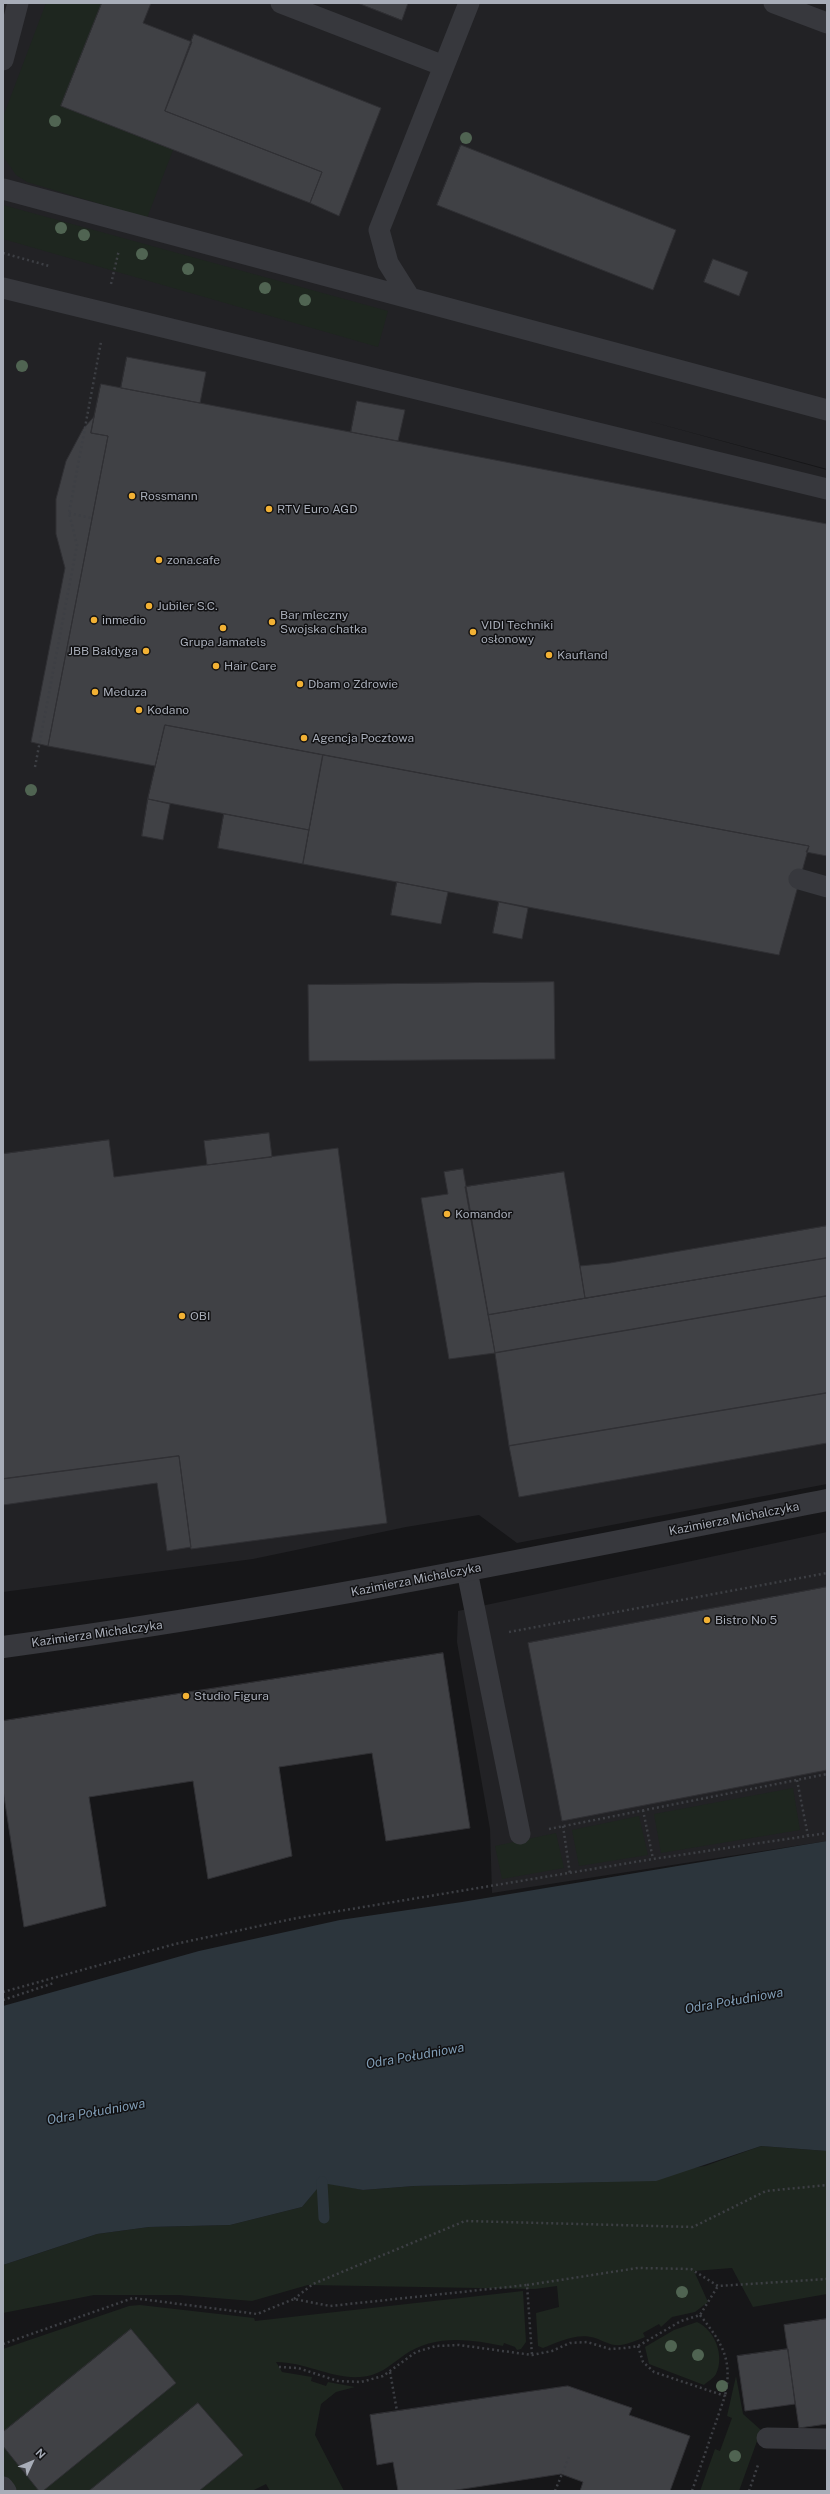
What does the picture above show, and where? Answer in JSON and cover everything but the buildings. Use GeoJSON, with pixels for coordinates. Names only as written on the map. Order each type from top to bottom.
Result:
{"type":"FeatureCollection","features":[{"type":"Feature","properties":{"kind":"street","name":"Kazimierza Michalczyka"},"geometry":{"type":"LineString","coordinates":[[3,1647],[129,1630],[406,1583],[827,1500]]}},
{"type":"Feature","properties":{"kind":"lane"},"geometry":{"type":"LineString","coordinates":[[3,60],[18,3]]}},
{"type":"Feature","properties":{"kind":"lane"},"geometry":{"type":"LineString","coordinates":[[281,3],[444,66]]}},
{"type":"Feature","properties":{"kind":"lane"},"geometry":{"type":"LineString","coordinates":[[410,298],[388,263],[379,230],[469,3]]}},
{"type":"Feature","properties":{"kind":"lane"},"geometry":{"type":"LineString","coordinates":[[774,3],[827,23]]}},
{"type":"Feature","properties":{"kind":"lane"},"geometry":{"type":"LineString","coordinates":[[3,189],[827,410]]}},
{"type":"Feature","properties":{"kind":"lane"},"geometry":{"type":"LineString","coordinates":[[3,288],[827,490]]}},
{"type":"Feature","properties":{"kind":"lane"},"geometry":{"type":"LineString","coordinates":[[799,879],[827,887]]}},
{"type":"Feature","properties":{"kind":"lane"},"geometry":{"type":"LineString","coordinates":[[467,1571],[520,1834]]}},
{"type":"Feature","properties":{"kind":"lane"},"geometry":{"type":"LineString","coordinates":[[768,2438],[827,2439]]}},
{"type":"Feature","properties":{"kind":"lane"},"geometry":{"type":"LineString","coordinates":[[3,2487],[6,2491]]}},
{"type":"Feature","properties":{"kind":"path"},"geometry":{"type":"LineString","coordinates":[[3,253],[53,268]]}},
{"type":"Feature","properties":{"kind":"path"},"geometry":{"type":"LineString","coordinates":[[36,767],[77,545],[69,513],[111,284],[104,282]]}},
{"type":"Feature","properties":{"kind":"path"},"geometry":{"type":"LineString","coordinates":[[69,513],[91,518]]}},
{"type":"Feature","properties":{"kind":"path"},"geometry":{"type":"LineString","coordinates":[[481,1638],[827,1573]]}},
{"type":"Feature","properties":{"kind":"path"},"geometry":{"type":"LineString","coordinates":[[520,1834],[827,1774]]}},
{"type":"Feature","properties":{"kind":"path"},"geometry":{"type":"LineString","coordinates":[[797,1780],[808,1836]]}},
{"type":"Feature","properties":{"kind":"path"},"geometry":{"type":"LineString","coordinates":[[643,1810],[653,1859]]}},
{"type":"Feature","properties":{"kind":"path"},"geometry":{"type":"LineString","coordinates":[[563,1826],[570,1874]]}},
{"type":"Feature","properties":{"kind":"path"},"geometry":{"type":"LineString","coordinates":[[3,1992],[175,1944],[297,1918],[570,1874],[653,1859],[827,1833]]}},
{"type":"Feature","properties":{"kind":"path"},"geometry":{"type":"LineString","coordinates":[[3,2000],[54,1983]]}},
{"type":"Feature","properties":{"kind":"path"},"geometry":{"type":"LineString","coordinates":[[3,2344],[133,2298],[257,2314],[294,2299],[313,2284],[465,2221],[693,2227],[766,2191],[827,2185]]}},
{"type":"Feature","properties":{"kind":"path"},"geometry":{"type":"LineString","coordinates":[[294,2299],[330,2306],[527,2285],[638,2268],[691,2269],[718,2286],[827,2278]]}},
{"type":"Feature","properties":{"kind":"path"},"geometry":{"type":"LineString","coordinates":[[527,2285],[532,2355]]}},
{"type":"Feature","properties":{"kind":"path"},"geometry":{"type":"LineString","coordinates":[[279,2368],[298,2368],[338,2381],[361,2382],[390,2372],[416,2352],[436,2346],[459,2345],[532,2355],[552,2351],[576,2342],[588,2342],[610,2349],[638,2346],[681,2321],[700,2316],[718,2286]]}},
{"type":"Feature","properties":{"kind":"path"},"geometry":{"type":"LineString","coordinates":[[692,2491],[725,2396],[730,2376],[726,2356],[719,2339],[700,2316]]}},
{"type":"Feature","properties":{"kind":"path"},"geometry":{"type":"LineString","coordinates":[[638,2346],[643,2362],[654,2372],[725,2396]]}},
{"type":"Feature","properties":{"kind":"path"},"geometry":{"type":"LineString","coordinates":[[390,2372],[397,2411]]}},
{"type":"Feature","properties":{"kind":"path"},"geometry":{"type":"LineString","coordinates":[[555,2491],[569,2457]]}},
{"type":"Feature","properties":{"kind":"shaded area"},"geometry":{"type":"Polygon","coordinates":[[[3,3],[827,3],[827,469],[645,420],[827,470],[827,1484],[517,1543],[479,1515],[406,1527],[253,1559],[3,1592],[3,3]]]}},
{"type":"Feature","properties":{"kind":"shaded area"},"geometry":{"type":"Polygon","coordinates":[[[46,3],[102,3],[61,106],[173,150],[147,218],[27,182],[16,175],[3,156],[3,117],[46,3]]]}},
{"type":"Feature","properties":{"kind":"shaded area"},"geometry":{"type":"Polygon","coordinates":[[[3,205],[388,311],[378,347],[3,239],[3,205]]]}},
{"type":"Feature","properties":{"kind":"shaded area"},"geometry":{"type":"Polygon","coordinates":[[[827,1532],[827,1841],[492,1893],[490,1829],[457,1642],[458,1611],[827,1532]]]}},
{"type":"Feature","properties":{"kind":"shaded area"},"geometry":{"type":"Polygon","coordinates":[[[793,1788],[800,1830],[661,1853],[654,1814],[793,1788]]]}},
{"type":"Feature","properties":{"kind":"shaded area"},"geometry":{"type":"Polygon","coordinates":[[[639,1816],[648,1855],[579,1866],[572,1830],[639,1816]]]}},
{"type":"Feature","properties":{"kind":"shaded area"},"geometry":{"type":"Polygon","coordinates":[[[556,1833],[564,1868],[502,1879],[495,1846],[556,1833]]]}},
{"type":"Feature","properties":{"kind":"shaded area"},"geometry":{"type":"Polygon","coordinates":[[[761,2146],[827,2151],[827,2294],[753,2307],[732,2268],[694,2271],[708,2302],[695,2312],[672,2317],[661,2327],[659,2324],[643,2333],[645,2337],[630,2343],[614,2345],[588,2336],[582,2336],[568,2338],[543,2348],[538,2346],[536,2313],[559,2307],[557,2286],[535,2289],[308,2285],[252,2301],[179,2295],[94,2295],[3,2313],[3,2265],[97,2234],[149,2227],[230,2225],[302,2207],[322,2182],[363,2190],[414,2186],[603,2182],[705,2166],[761,2146]]]}},
{"type":"Feature","properties":{"kind":"shaded area"},"geometry":{"type":"Polygon","coordinates":[[[523,2291],[526,2342],[521,2349],[517,2350],[515,2347],[504,2343],[503,2346],[464,2340],[439,2341],[426,2344],[415,2349],[378,2373],[360,2377],[339,2376],[297,2365],[276,2362],[282,2372],[312,2377],[311,2381],[326,2386],[328,2382],[355,2387],[336,2392],[321,2404],[315,2435],[344,2491],[270,2491],[266,2484],[252,2491],[199,2491],[243,2455],[198,2403],[89,2491],[43,2491],[176,2383],[131,2329],[3,2432],[3,2349],[129,2306],[140,2305],[254,2318],[255,2321],[523,2291]]]}},
{"type":"Feature","properties":{"kind":"shaded area"},"geometry":{"type":"Polygon","coordinates":[[[697,2322],[709,2331],[717,2344],[719,2352],[719,2367],[716,2374],[704,2385],[649,2364],[645,2347],[674,2330],[697,2322]]]}},
{"type":"Feature","properties":{"kind":"shaded area"},"geometry":{"type":"Polygon","coordinates":[[[736,2376],[743,2414],[761,2430],[739,2491],[700,2491],[715,2449],[720,2451],[732,2418],[727,2416],[736,2376]]]}},
{"type":"Feature","properties":{"kind":"shaded area"},"geometry":{"type":"Polygon","coordinates":[[[3,2446],[39,2491],[3,2491],[3,2446]]]}},
{"type":"Feature","properties":{"kind":"water","name":"Odra Południowa"},"geometry":{"type":"Polygon","coordinates":[[[827,1841],[827,2151],[761,2146],[656,2181],[414,2186],[363,2190],[322,2183],[302,2207],[230,2225],[149,2227],[97,2234],[3,2265],[3,2006],[199,1951],[340,1920],[462,1902],[827,1841]]]}},
{"type":"Feature","properties":{"kind":"waterway"},"geometry":{"type":"LineString","coordinates":[[322,2182],[324,2218]]}},
{"type":"Feature","properties":{"kind":"place","name":"Rossmann"},"geometry":{"type":"Point","coordinates":[132,496]}},
{"type":"Feature","properties":{"kind":"place","name":"RTV Euro AGD"},"geometry":{"type":"Point","coordinates":[269,509]}},
{"type":"Feature","properties":{"kind":"place","name":"zona.cafe"},"geometry":{"type":"Point","coordinates":[159,560]}},
{"type":"Feature","properties":{"kind":"place","name":"Jubiler S.C."},"geometry":{"type":"Point","coordinates":[149,606]}},
{"type":"Feature","properties":{"kind":"place","name":"inmedio"},"geometry":{"type":"Point","coordinates":[94,620]}},
{"type":"Feature","properties":{"kind":"place","name":"Bar mleczny Swojska chatka"},"geometry":{"type":"Point","coordinates":[272,622]}},
{"type":"Feature","properties":{"kind":"place","name":"Grupa Jamatels"},"geometry":{"type":"Point","coordinates":[223,628]}},
{"type":"Feature","properties":{"kind":"place","name":"VIDI Techniki osłonowy"},"geometry":{"type":"Point","coordinates":[473,632]}},
{"type":"Feature","properties":{"kind":"place","name":"JBB Bałdyga"},"geometry":{"type":"Point","coordinates":[146,651]}},
{"type":"Feature","properties":{"kind":"place","name":"Kaufland"},"geometry":{"type":"Point","coordinates":[549,655]}},
{"type":"Feature","properties":{"kind":"place","name":"Hair Care"},"geometry":{"type":"Point","coordinates":[216,666]}},
{"type":"Feature","properties":{"kind":"place","name":"Dbam o Zdrowie"},"geometry":{"type":"Point","coordinates":[300,684]}},
{"type":"Feature","properties":{"kind":"place","name":"Meduza"},"geometry":{"type":"Point","coordinates":[95,692]}},
{"type":"Feature","properties":{"kind":"place","name":"Kodano"},"geometry":{"type":"Point","coordinates":[139,710]}},
{"type":"Feature","properties":{"kind":"place","name":"Agencja Pocztowa"},"geometry":{"type":"Point","coordinates":[304,738]}},
{"type":"Feature","properties":{"kind":"place","name":"Komandor"},"geometry":{"type":"Point","coordinates":[447,1214]}},
{"type":"Feature","properties":{"kind":"place","name":"OBI"},"geometry":{"type":"Point","coordinates":[182,1316]}},
{"type":"Feature","properties":{"kind":"place","name":"Bistro No 5"},"geometry":{"type":"Point","coordinates":[707,1620]}},
{"type":"Feature","properties":{"kind":"place","name":"Studio Figura"},"geometry":{"type":"Point","coordinates":[186,1696]}}]}
